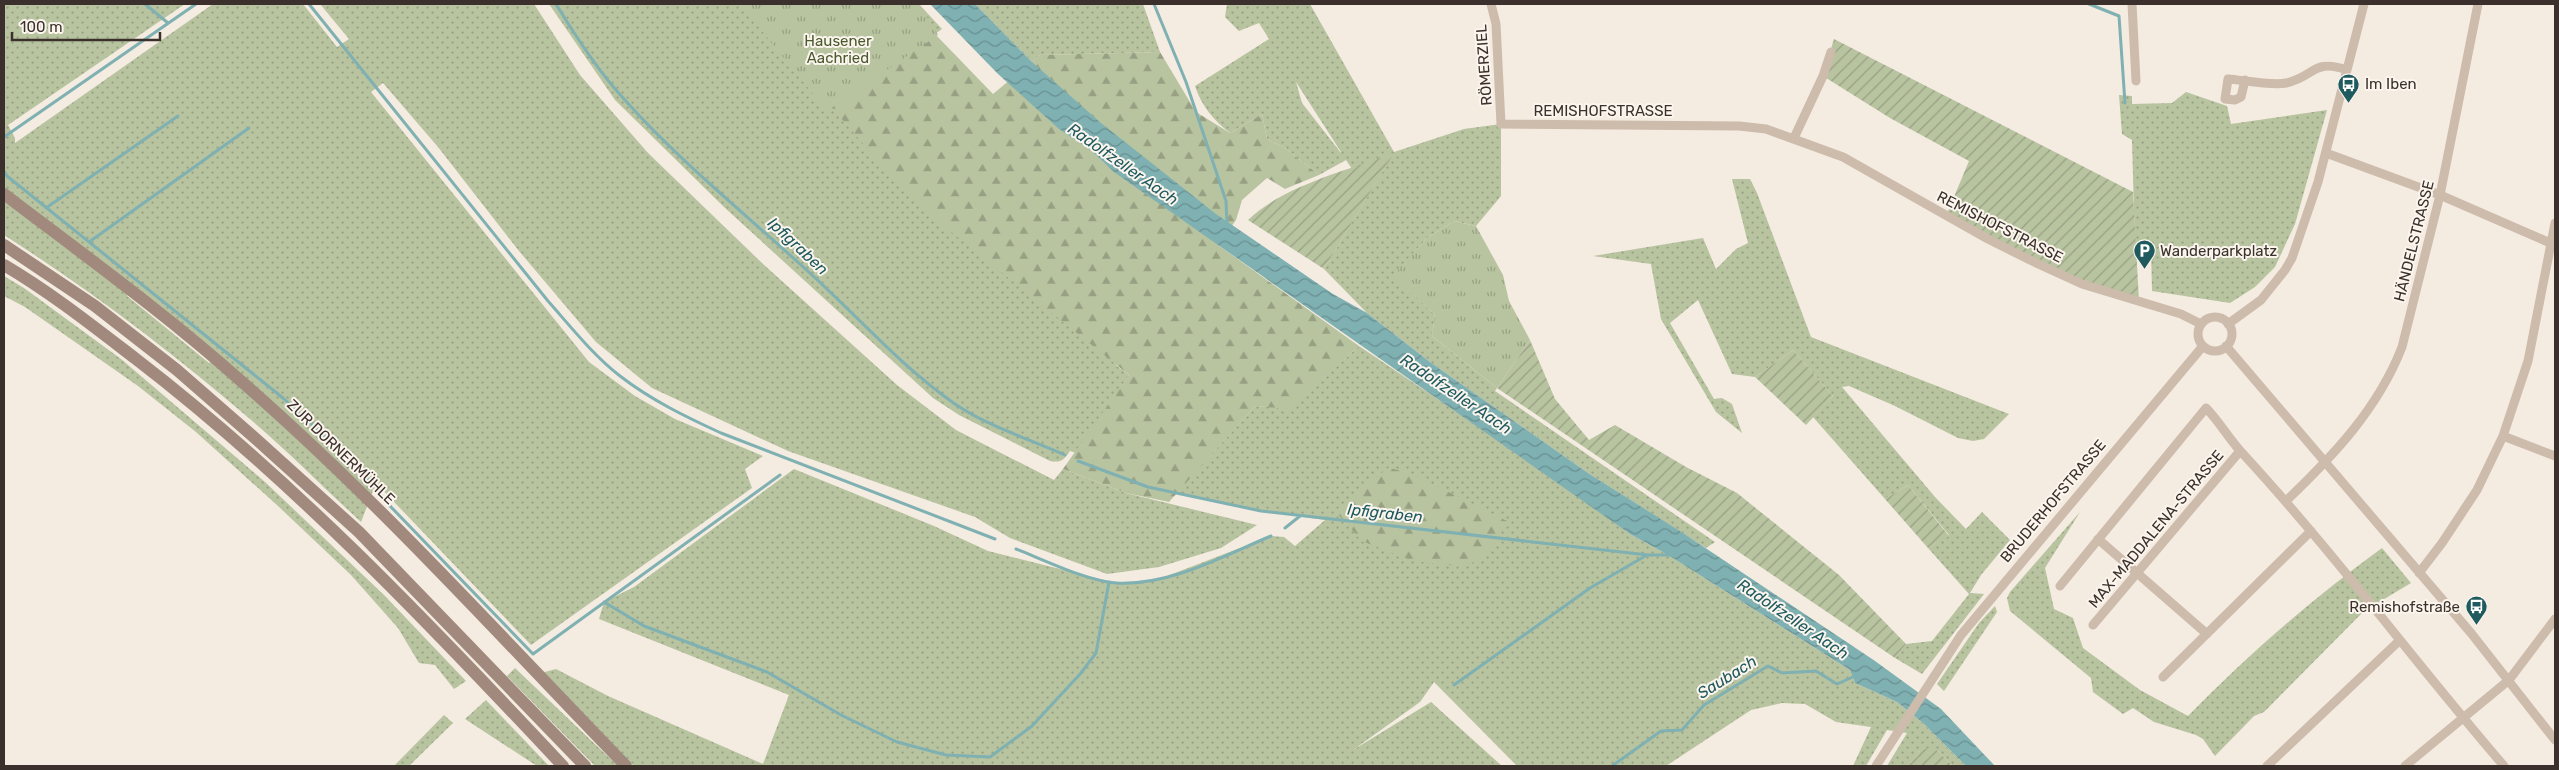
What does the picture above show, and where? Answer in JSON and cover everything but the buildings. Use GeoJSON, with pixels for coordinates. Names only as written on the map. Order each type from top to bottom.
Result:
{"type":"FeatureCollection","features":[{"type":"Feature","properties":{"kind":"main road","name":"ZUR DORNERMÜHLE"},"geometry":{"type":"LineString","coordinates":[[4,194],[167,316],[250,388],[362,492],[626,766]]}},
{"type":"Feature","properties":{"kind":"main road"},"geometry":{"type":"LineString","coordinates":[[4,245],[95,306],[177,370],[359,532],[585,766]]}},
{"type":"Feature","properties":{"kind":"main road"},"geometry":{"type":"LineString","coordinates":[[4,265],[83,318],[166,382],[246,449],[347,544],[462,659],[563,766]]}},
{"type":"Feature","properties":{"kind":"street","name":"RÖMERZIEL"},"geometry":{"type":"LineString","coordinates":[[1491,4],[1496,33],[1501,124]]}},
{"type":"Feature","properties":{"kind":"street"},"geometry":{"type":"LineString","coordinates":[[2132,4],[2136,80]]}},
{"type":"Feature","properties":{"kind":"street"},"geometry":{"type":"LineString","coordinates":[[2228,324],[2261,300],[2285,270],[2302,232],[2326,153],[2364,4]]}},
{"type":"Feature","properties":{"kind":"street","name":"HÄNDELSTRASSE"},"geometry":{"type":"LineString","coordinates":[[2286,501],[2326,463],[2361,422],[2394,368],[2402,347],[2440,194],[2478,4]]}},
{"type":"Feature","properties":{"kind":"street"},"geometry":{"type":"LineString","coordinates":[[1794,138],[1832,52]]}},
{"type":"Feature","properties":{"kind":"street"},"geometry":{"type":"LineString","coordinates":[[2245,80],[2284,84],[2325,64],[2347,70]]}},
{"type":"Feature","properties":{"kind":"street","name":"REMISHOFSTRASSE"},"geometry":{"type":"LineString","coordinates":[[1501,124],[1739,126],[1766,129],[1843,157],[1988,239],[2082,284],[2181,314],[2201,324]]}},
{"type":"Feature","properties":{"kind":"street"},"geometry":{"type":"LineString","coordinates":[[2326,153],[2440,194],[2554,245]]}},
{"type":"Feature","properties":{"kind":"street"},"geometry":{"type":"LineString","coordinates":[[2419,573],[2442,543],[2477,490],[2503,436],[2528,362],[2554,245],[2555,223]]}},
{"type":"Feature","properties":{"kind":"street"},"geometry":{"type":"LineString","coordinates":[[2207,318],[2222,318],[2228,324],[2231,332],[2230,340],[2226,346],[2218,350],[2210,350],[2203,346],[2198,331],[2201,324],[2207,318]]}},
{"type":"Feature","properties":{"kind":"street","name":"BRUDERHOFSTRASSE"},"geometry":{"type":"LineString","coordinates":[[1876,766],[1900,725],[1961,635],[2203,346]]}},
{"type":"Feature","properties":{"kind":"street"},"geometry":{"type":"LineString","coordinates":[[2226,346],[2509,680],[2555,740]]}},
{"type":"Feature","properties":{"kind":"street"},"geometry":{"type":"LineString","coordinates":[[2060,586],[2206,408],[2240,451],[2311,531],[2462,718],[2504,766]]}},
{"type":"Feature","properties":{"kind":"street"},"geometry":{"type":"LineString","coordinates":[[2503,436],[2555,456]]}},
{"type":"Feature","properties":{"kind":"street","name":"MAX-MADDALENA-STRASSE"},"geometry":{"type":"LineString","coordinates":[[2094,625],[2240,451]]}},
{"type":"Feature","properties":{"kind":"street"},"geometry":{"type":"LineString","coordinates":[[2163,677],[2311,531]]}},
{"type":"Feature","properties":{"kind":"street"},"geometry":{"type":"LineString","coordinates":[[2098,539],[2207,634]]}},
{"type":"Feature","properties":{"kind":"street"},"geometry":{"type":"LineString","coordinates":[[2405,766],[2509,680],[2555,619]]}},
{"type":"Feature","properties":{"kind":"street"},"geometry":{"type":"LineString","coordinates":[[2267,766],[2399,641]]}},
{"type":"Feature","properties":{"kind":"green space"},"geometry":{"type":"Polygon","coordinates":[[[4,4],[185,4],[8,125],[15,138],[15,143],[213,4],[303,4],[337,47],[349,39],[320,4],[534,4],[580,75],[648,153],[763,264],[897,385],[956,430],[1054,480],[1063,469],[1126,493],[1257,525],[1221,548],[1159,567],[1107,574],[1010,538],[975,517],[788,451],[652,388],[596,342],[519,251],[438,147],[383,83],[371,92],[589,362],[635,396],[675,419],[763,456],[745,469],[752,488],[531,645],[376,483],[361,522],[264,431],[221,394],[130,322],[4,235],[4,4]],[[130,290],[127,296],[209,363],[216,359],[130,290]]]}},
{"type":"Feature","properties":{"kind":"green space"},"geometry":{"type":"Polygon","coordinates":[[[549,4],[919,4],[942,29],[935,34],[1117,366],[1129,375],[1077,453],[1070,451],[1062,460],[1057,462],[1050,461],[959,415],[933,398],[724,207],[615,100],[549,4]]]}},
{"type":"Feature","properties":{"kind":"green space","name":"Hausener Aachried"},"geometry":{"type":"Polygon","coordinates":[[[740,4],[919,4],[938,35],[827,111],[740,4]]]}},
{"type":"Feature","properties":{"kind":"green space"},"geometry":{"type":"Polygon","coordinates":[[[975,4],[1143,4],[1160,52],[1040,55],[1032,62],[975,4]]]}},
{"type":"Feature","properties":{"kind":"green space"},"geometry":{"type":"Polygon","coordinates":[[[1227,4],[1310,4],[1394,152],[1464,129],[1501,124],[1501,196],[1476,226],[1454,221],[1427,238],[1394,275],[1435,315],[1432,336],[1497,388],[1495,391],[1715,542],[1706,548],[1588,473],[1430,362],[1367,313],[1324,269],[1390,159],[1352,169],[1346,160],[1319,175],[1285,148],[1267,139],[1262,114],[1230,133],[1224,128],[1204,106],[1195,86],[1269,39],[1259,23],[1239,31],[1225,17],[1227,4]],[[1296,82],[1302,103],[1341,152],[1296,82]]]}},
{"type":"Feature","properties":{"kind":"green space"},"geometry":{"type":"Polygon","coordinates":[[[935,34],[993,94],[1040,55],[1160,52],[1196,112],[1230,133],[1262,114],[1267,139],[1285,148],[1319,175],[1285,189],[1267,178],[1242,200],[1236,220],[1218,245],[1359,346],[1290,409],[1255,406],[1169,502],[1126,493],[1063,469],[1129,375],[913,201],[827,102],[935,34]]]}},
{"type":"Feature","properties":{"kind":"green space"},"geometry":{"type":"Polygon","coordinates":[[[1834,39],[2133,192],[2139,301],[2082,284],[1946,216],[1969,161],[1890,118],[1823,76],[1834,39]]]}},
{"type":"Feature","properties":{"kind":"green space"},"geometry":{"type":"Polygon","coordinates":[[[2186,92],[2227,106],[2231,124],[2327,110],[2295,224],[2275,267],[2255,287],[2230,303],[2152,291],[2151,250],[2135,246],[2132,140],[2122,134],[2119,95],[2132,96],[2132,104],[2172,103],[2186,92]]]}},
{"type":"Feature","properties":{"kind":"green space"},"geometry":{"type":"Polygon","coordinates":[[[1394,153],[1324,269],[1248,220],[1280,197],[1298,188],[1394,153]]]}},
{"type":"Feature","properties":{"kind":"green space"},"geometry":{"type":"Polygon","coordinates":[[[1732,179],[1750,179],[1757,193],[1811,337],[2009,414],[1984,439],[1973,441],[1958,438],[1895,406],[1849,386],[1842,387],[1935,497],[1966,529],[1982,512],[2010,540],[1981,575],[1970,593],[1984,594],[1922,674],[1895,658],[1906,644],[1932,641],[1969,594],[1928,548],[1949,535],[1908,485],[1885,499],[1813,417],[1833,396],[1793,350],[1755,377],[1732,374],[1698,300],[1670,323],[1714,399],[1722,398],[1732,404],[1742,433],[1716,412],[1661,319],[1651,264],[1593,256],[1703,238],[1716,269],[1736,249],[1748,243],[1732,179]]]}},
{"type":"Feature","properties":{"kind":"green space"},"geometry":{"type":"Polygon","coordinates":[[[1454,221],[1476,226],[1503,275],[1509,301],[1530,340],[1497,388],[1432,336],[1435,315],[1393,275],[1427,238],[1454,221]]]}},
{"type":"Feature","properties":{"kind":"green space"},"geometry":{"type":"Polygon","coordinates":[[[4,276],[24,288],[121,359],[265,482],[384,595],[466,681],[454,689],[435,665],[419,663],[398,628],[351,575],[278,506],[196,432],[138,386],[25,307],[4,296],[4,276]]]}},
{"type":"Feature","properties":{"kind":"green space"},"geometry":{"type":"Polygon","coordinates":[[[1530,340],[1555,399],[1589,440],[1615,425],[1686,467],[1737,493],[1839,575],[1906,644],[1895,658],[1497,388],[1530,340]]]}},
{"type":"Feature","properties":{"kind":"green space"},"geometry":{"type":"Polygon","coordinates":[[[1359,346],[1522,456],[1630,534],[1668,555],[1850,670],[1855,683],[1897,702],[1923,723],[1966,766],[1953,766],[1938,751],[1920,751],[1908,766],[1887,766],[1907,733],[1887,730],[1866,766],[1853,766],[1871,727],[1836,722],[1805,704],[1782,703],[1751,710],[1666,766],[1517,766],[1434,682],[1420,702],[1353,750],[1431,702],[1502,766],[634,766],[541,673],[556,669],[608,696],[763,764],[789,695],[599,619],[604,602],[634,587],[794,469],[934,526],[988,551],[1116,583],[1154,581],[1271,536],[1284,537],[1295,546],[1325,520],[1261,511],[1176,493],[1255,406],[1290,408],[1359,346]]]}},
{"type":"Feature","properties":{"kind":"green space"},"geometry":{"type":"Polygon","coordinates":[[[1793,350],[1833,396],[1806,425],[1755,377],[1793,350]]]}},
{"type":"Feature","properties":{"kind":"green space"},"geometry":{"type":"Polygon","coordinates":[[[1388,468],[1408,472],[1507,521],[1489,553],[1465,567],[1413,561],[1362,541],[1335,511],[1388,468]]]}},
{"type":"Feature","properties":{"kind":"green space"},"geometry":{"type":"Polygon","coordinates":[[[1908,485],[1949,536],[1928,548],[1885,499],[1908,485]]]}},
{"type":"Feature","properties":{"kind":"green space"},"geometry":{"type":"Polygon","coordinates":[[[2080,512],[2045,568],[2054,609],[2073,618],[2083,648],[2140,690],[2188,716],[2282,628],[2382,548],[2411,583],[2364,611],[2264,712],[2254,716],[2215,756],[2203,739],[2196,735],[2154,722],[2133,708],[2123,714],[2093,692],[2091,678],[2010,611],[2007,598],[2010,592],[2080,512]]]}},
{"type":"Feature","properties":{"kind":"green space"},"geometry":{"type":"Polygon","coordinates":[[[1995,606],[1997,612],[1944,691],[1937,684],[1979,623],[1995,606]]]}},
{"type":"Feature","properties":{"kind":"green space"},"geometry":{"type":"Polygon","coordinates":[[[515,668],[618,766],[595,766],[507,676],[515,668]]]}},
{"type":"Feature","properties":{"kind":"green space"},"geometry":{"type":"Polygon","coordinates":[[[486,700],[549,766],[537,766],[465,719],[486,700]]]}},
{"type":"Feature","properties":{"kind":"green space"},"geometry":{"type":"Polygon","coordinates":[[[444,715],[453,723],[409,766],[394,766],[444,715]]]}},
{"type":"Feature","properties":{"kind":"green space"},"geometry":{"type":"Polygon","coordinates":[[[1928,748],[1938,751],[1953,766],[1908,766],[1920,751],[1928,748]]]}},
{"type":"Feature","properties":{"kind":"water","name":"Radolfzeller Aach"},"geometry":{"type":"Polygon","coordinates":[[[930,4],[975,4],[1032,62],[1101,123],[1216,214],[1333,294],[1367,313],[1430,362],[1588,473],[1683,533],[1875,661],[1941,709],[1995,766],[1966,766],[1923,723],[1897,702],[1855,683],[1850,670],[1668,555],[1630,534],[1114,172],[1092,151],[1059,129],[998,74],[930,4]]]}},
{"type":"Feature","properties":{"kind":"waterway"},"geometry":{"type":"LineString","coordinates":[[145,4],[168,23]]}},
{"type":"Feature","properties":{"kind":"waterway"},"geometry":{"type":"LineString","coordinates":[[4,137],[196,4]]}},
{"type":"Feature","properties":{"kind":"waterway"},"geometry":{"type":"LineString","coordinates":[[309,4],[548,301],[591,350],[620,376],[656,400],[721,433],[995,539]]}},
{"type":"Feature","properties":{"kind":"waterway","name":"Ipfigraben"},"geometry":{"type":"LineString","coordinates":[[556,4],[596,65],[646,123],[692,168],[812,275],[917,374],[967,412],[994,426],[1065,455]]}},
{"type":"Feature","properties":{"kind":"waterway"},"geometry":{"type":"LineString","coordinates":[[1154,4],[1186,82],[1226,201],[1227,225]]}},
{"type":"Feature","properties":{"kind":"waterway"},"geometry":{"type":"LineString","coordinates":[[2089,4],[2119,16],[2125,103]]}},
{"type":"Feature","properties":{"kind":"waterway"},"geometry":{"type":"LineString","coordinates":[[46,208],[178,116]]}},
{"type":"Feature","properties":{"kind":"waterway"},"geometry":{"type":"LineString","coordinates":[[89,242],[249,128]]}},
{"type":"Feature","properties":{"kind":"waterway"},"geometry":{"type":"LineString","coordinates":[[4,171],[7,176],[283,398],[358,467],[391,507],[533,654],[780,475]]}},
{"type":"Feature","properties":{"kind":"waterway","name":"Ipfigraben"},"geometry":{"type":"LineString","coordinates":[[1078,461],[1148,487],[1261,511],[1648,555],[1672,555]]}},
{"type":"Feature","properties":{"kind":"waterway"},"geometry":{"type":"LineString","coordinates":[[1285,528],[1300,516]]}},
{"type":"Feature","properties":{"kind":"waterway"},"geometry":{"type":"LineString","coordinates":[[1016,549],[1092,578],[1116,583],[1136,583],[1176,575],[1271,536]]}},
{"type":"Feature","properties":{"kind":"waterway"},"geometry":{"type":"LineString","coordinates":[[1454,685],[1590,588],[1647,555]]}},
{"type":"Feature","properties":{"kind":"waterway"},"geometry":{"type":"LineString","coordinates":[[604,602],[644,626],[767,672],[841,715],[897,742],[946,755],[990,757],[1032,726],[1081,673],[1096,653],[1109,582]]}},
{"type":"Feature","properties":{"kind":"waterway","name":"Saubach"},"geometry":{"type":"LineString","coordinates":[[1612,766],[1661,731],[1682,730],[1704,705],[1768,666],[1782,673],[1816,671],[1837,684],[1855,676]]}},
{"type":"Feature","properties":{"kind":"place","name":"Im Iben"},"geometry":{"type":"Point","coordinates":[2349,103]}},
{"type":"Feature","properties":{"kind":"place","name":"Wanderparkplatz"},"geometry":{"type":"Point","coordinates":[2144,270]}},
{"type":"Feature","properties":{"kind":"place","name":"Remishofstraße"},"geometry":{"type":"Point","coordinates":[2476,626]}}]}
